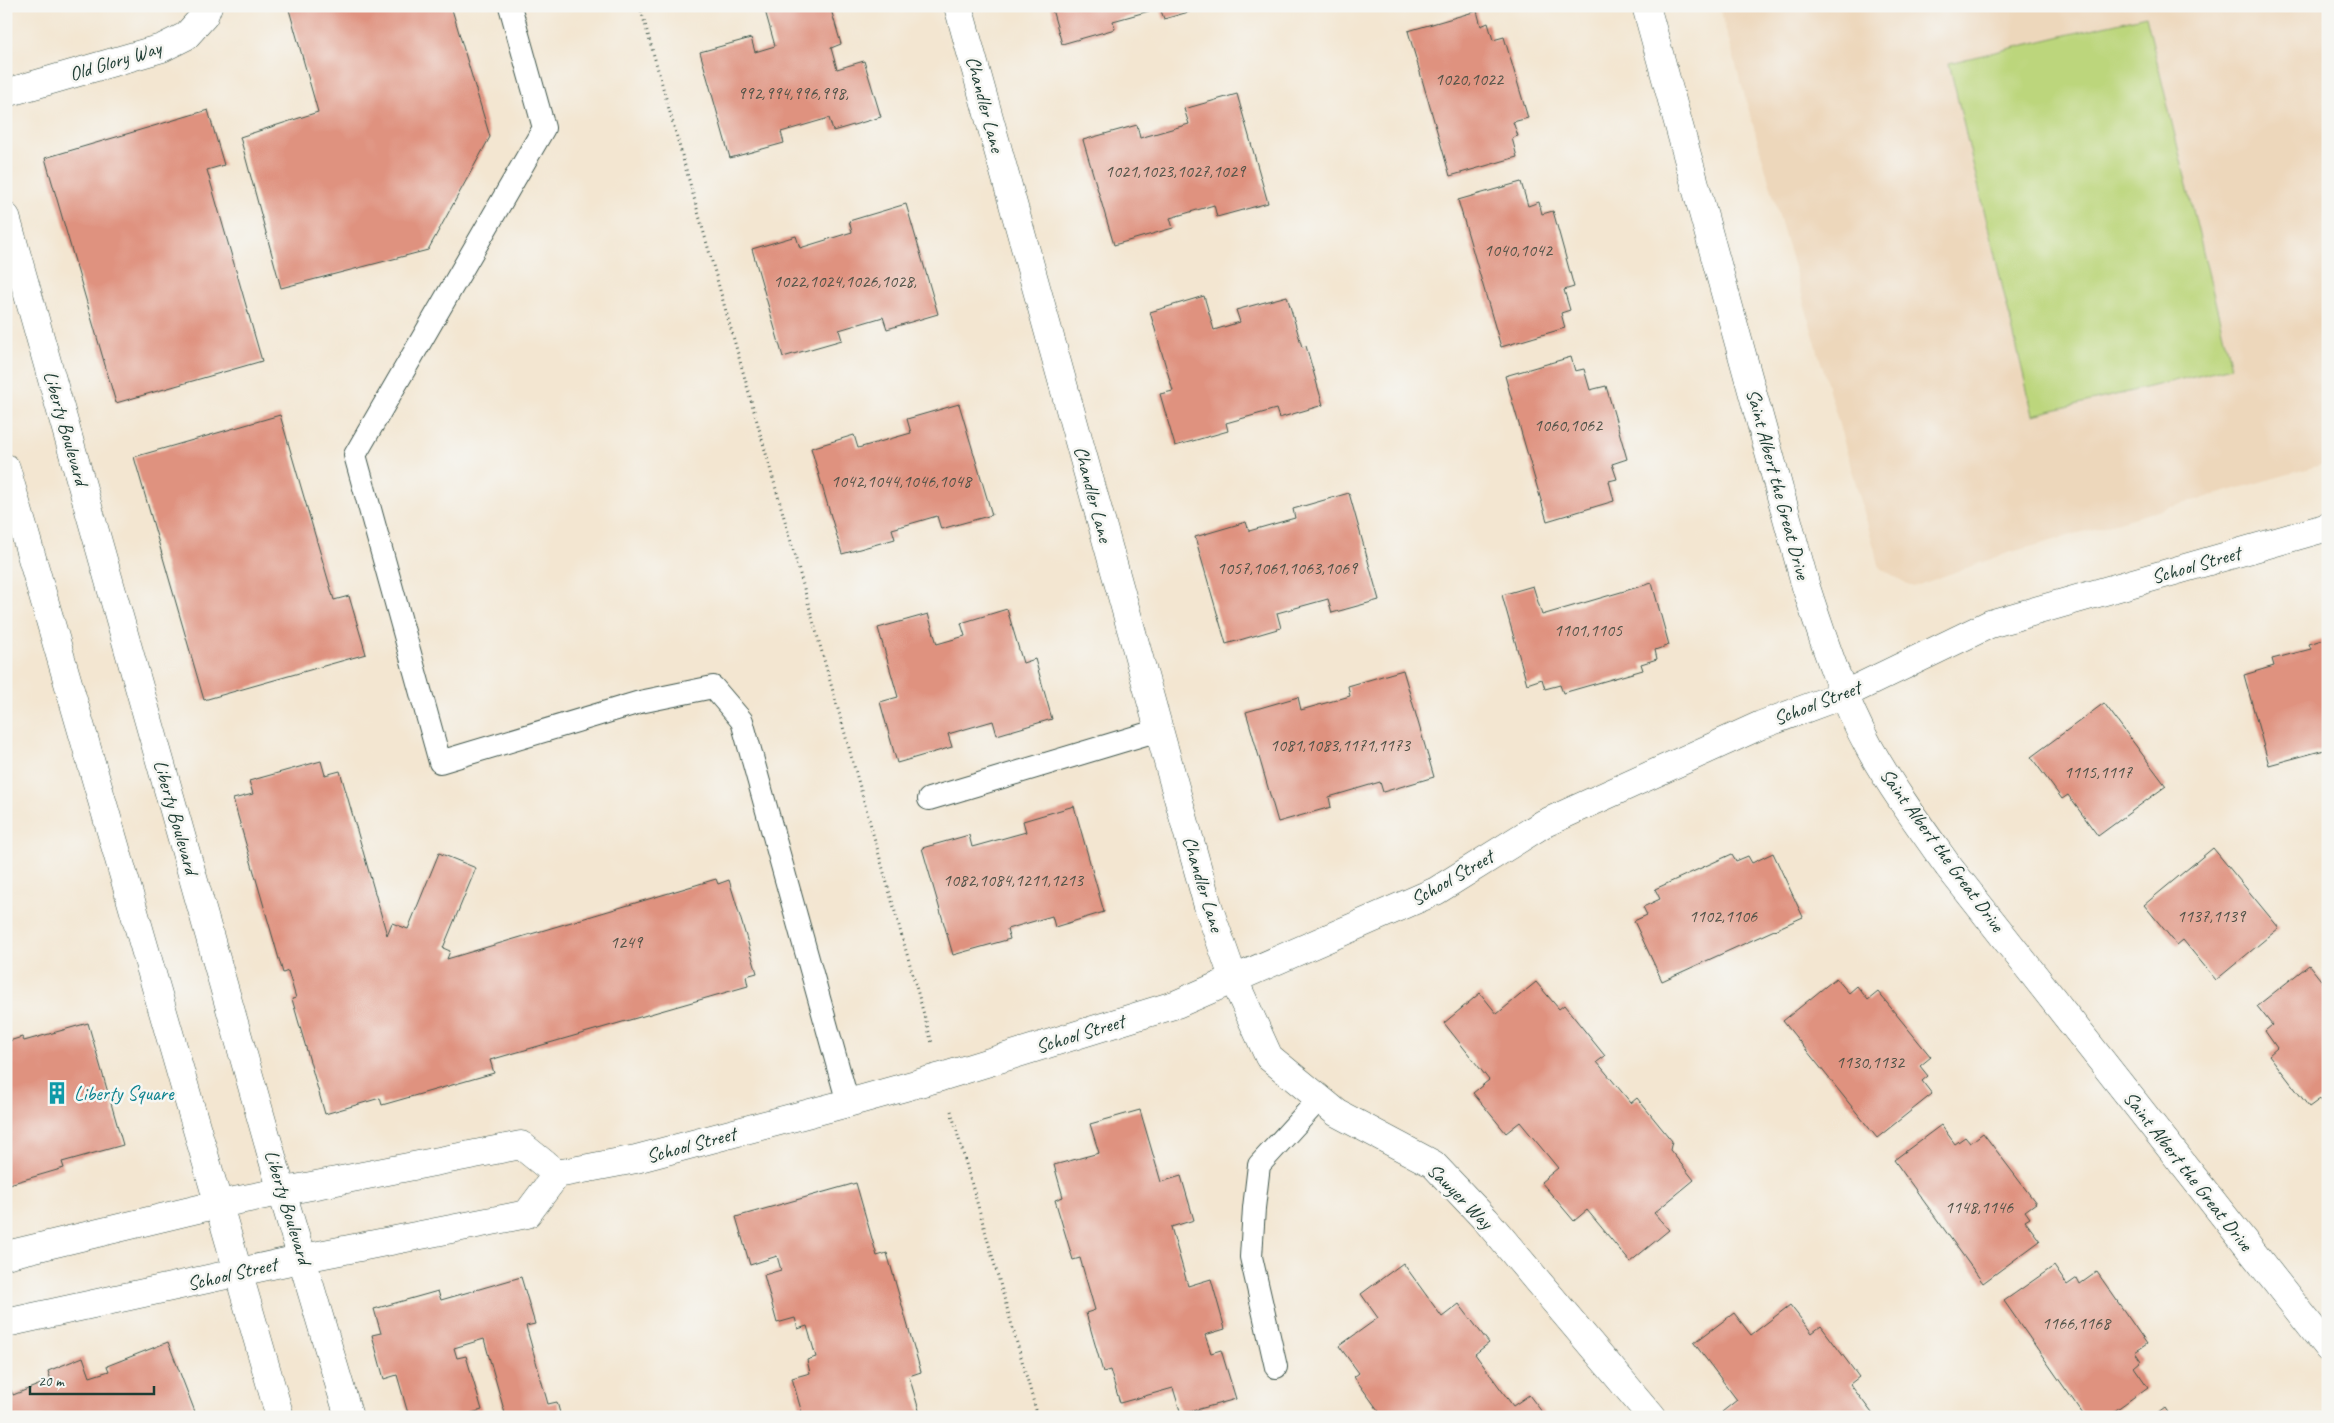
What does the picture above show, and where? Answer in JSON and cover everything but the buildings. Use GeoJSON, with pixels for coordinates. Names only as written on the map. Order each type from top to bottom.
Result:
{"type":"FeatureCollection","features":[{"type":"Feature","properties":{"kind":"street","name":"Old Glory Way"},"geometry":{"type":"LineString","coordinates":[[6,93],[162,48],[186,36],[204,16],[208,6]]}},
{"type":"Feature","properties":{"kind":"street","name":"Chandler Lane"},"geometry":{"type":"LineString","coordinates":[[958,6],[1208,906],[1234,980]]}},
{"type":"Feature","properties":{"kind":"street","name":"Saint Albert the Great Drive"},"geometry":{"type":"LineString","coordinates":[[1646,6],[1806,587],[1845,694],[1870,748],[1894,788],[1948,866],[2328,1348]]}},
{"type":"Feature","properties":{"kind":"street","name":"Liberty Boulevard"},"geometry":{"type":"LineString","coordinates":[[6,217],[282,1192],[304,1258],[349,1417]]}},
{"type":"Feature","properties":{"kind":"street"},"geometry":{"type":"LineString","coordinates":[[6,468],[240,1273],[280,1417]]}},
{"type":"Feature","properties":{"kind":"street","name":"School Street"},"geometry":{"type":"LineString","coordinates":[[6,1323],[304,1258],[527,1214],[557,1174],[636,1160],[848,1103],[941,1077],[1177,1004],[1436,891],[1543,824],[1761,725],[1845,694],[1990,624],[2328,527]]}},
{"type":"Feature","properties":{"kind":"street","name":"Sawyer Way"},"geometry":{"type":"LineString","coordinates":[[1234,980],[1269,1057],[1338,1113],[1433,1164],[1486,1220],[1652,1417]]}},
{"type":"Feature","properties":{"kind":"street"},"geometry":{"type":"LineString","coordinates":[[6,1254],[219,1204],[521,1145],[557,1174]]}},
{"type":"Feature","properties":{"kind":"lane"},"geometry":{"type":"LineString","coordinates":[[510,6],[544,128],[355,455],[440,762],[640,702],[713,687],[742,721],[848,1103]]}},
{"type":"Feature","properties":{"kind":"lane"},"geometry":{"type":"LineString","coordinates":[[929,798],[1159,730]]}},
{"type":"Feature","properties":{"kind":"lane"},"geometry":{"type":"LineString","coordinates":[[1276,1367],[1251,1257],[1259,1165],[1320,1098]]}},
{"type":"Feature","properties":{"kind":"path"},"geometry":{"type":"LineString","coordinates":[[640,6],[1038,1417]]}},
{"type":"Feature","properties":{"kind":"shaded area"},"geometry":{"type":"Polygon","coordinates":[[[1719,6],[2328,6],[2328,463],[2008,553],[1913,587],[1880,568],[1719,6]]]}},
{"type":"Feature","properties":{"kind":"green space"},"geometry":{"type":"Polygon","coordinates":[[[2146,16],[2231,367],[2033,415],[1949,63],[2146,16]]]}},
{"type":"Feature","properties":{"kind":"place","name":"Liberty Square"},"geometry":{"type":"Point","coordinates":[57,1093]}}]}
